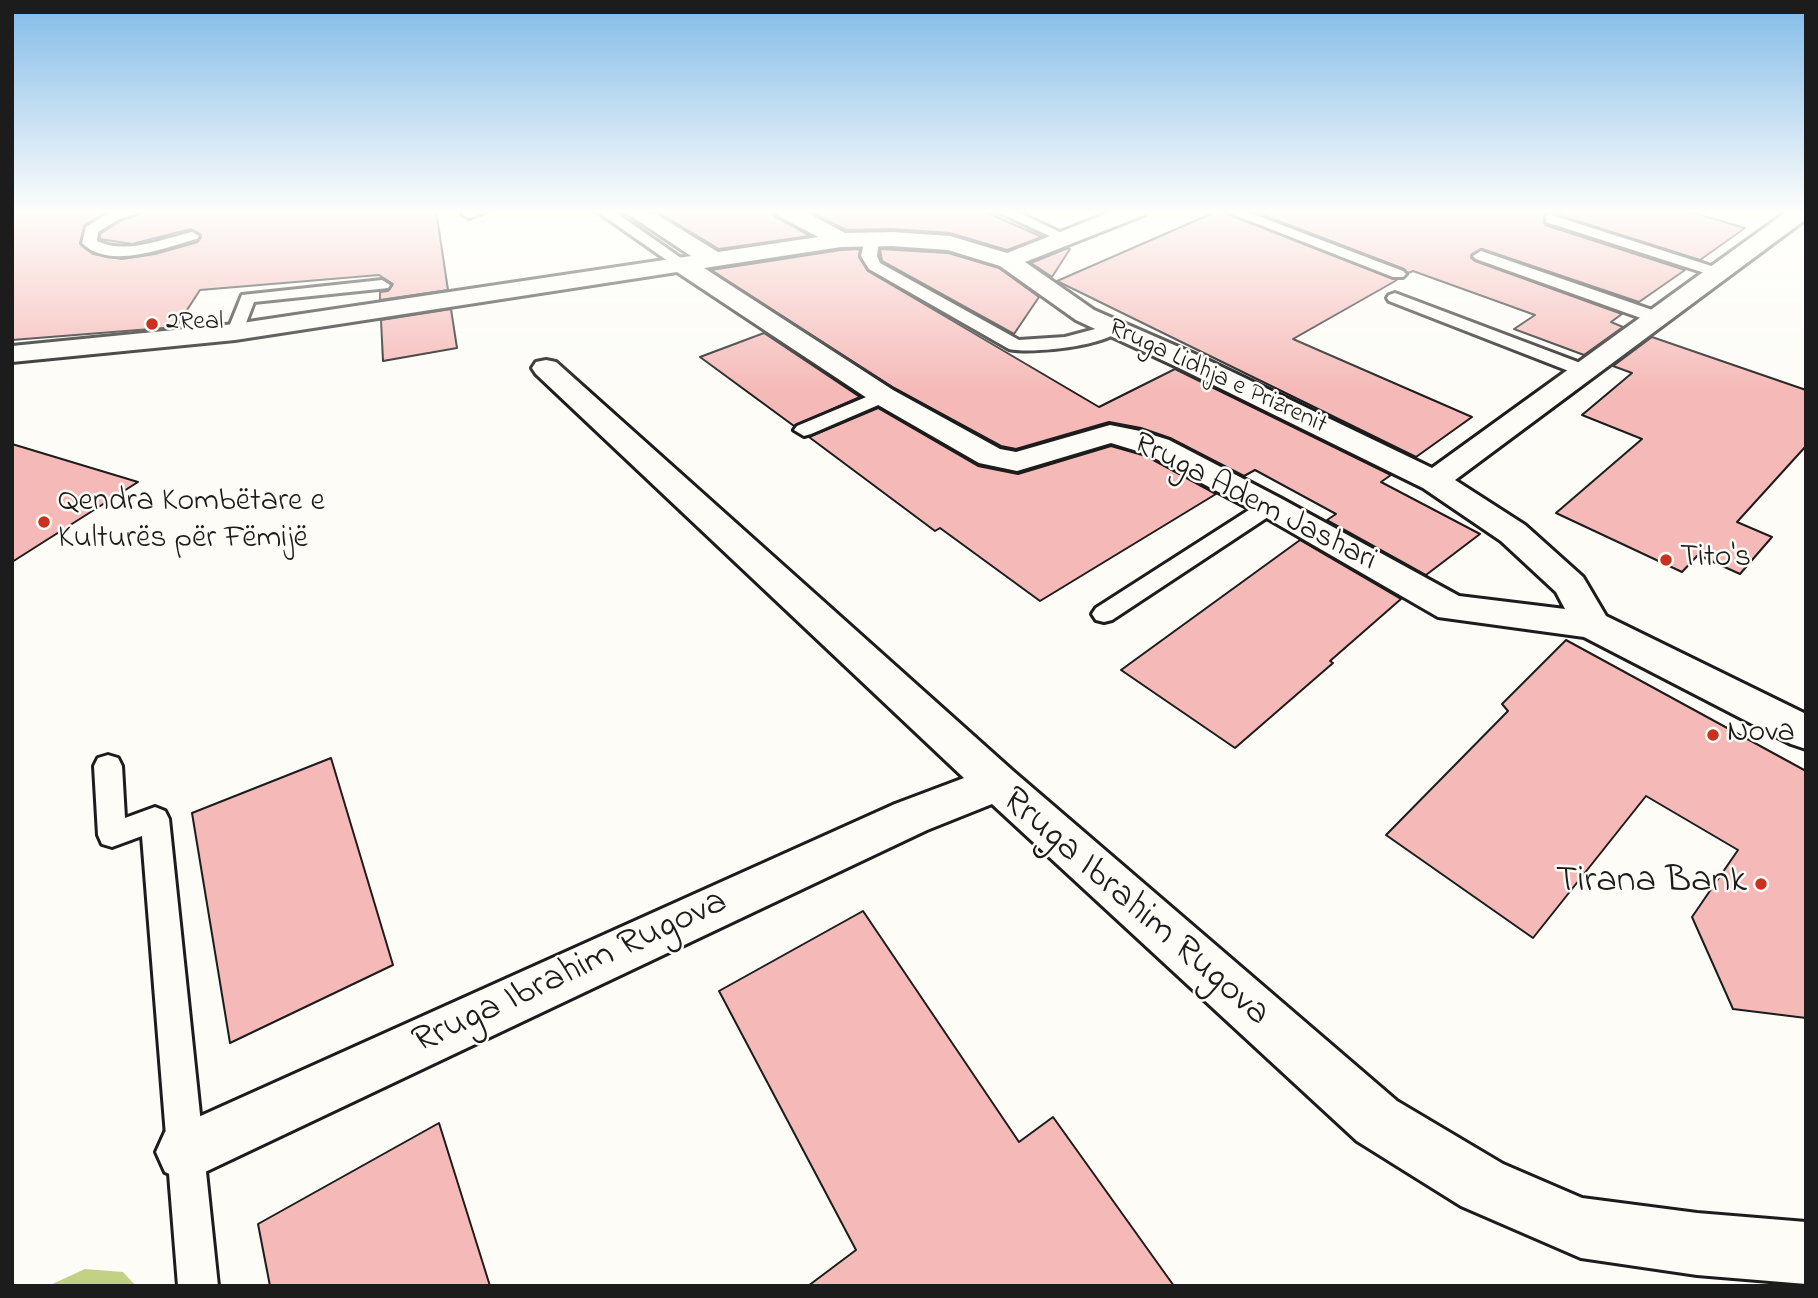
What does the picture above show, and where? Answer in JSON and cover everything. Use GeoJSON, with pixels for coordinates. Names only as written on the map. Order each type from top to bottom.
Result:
{"type":"FeatureCollection","features":[{"type":"Feature","properties":{"kind":"street","name":"Rruga Lidhja e Prizrenit"},"geometry":{"type":"LineString","coordinates":[[12,354],[235,332],[646,271]]}},
{"type":"Feature","properties":{"kind":"street","name":"Rruga Adem Jashari"},"geometry":{"type":"LineString","coordinates":[[692,271],[883,396],[990,456],[1017,462],[1110,434],[1129,437],[1158,447],[1270,506],[1451,608],[1592,625],[1806,733]]}},
{"type":"Feature","properties":{"kind":"street","name":"Rruga Lidhja e Prizrenit"},"geometry":{"type":"LineString","coordinates":[[1025,271],[1056,297],[1114,329],[1187,361],[1434,481],[1513,533],[1570,584],[1592,625]]}},
{"type":"Feature","properties":{"kind":"street"},"geometry":{"type":"LineString","coordinates":[[1434,481],[1722,271]]}},
{"type":"Feature","properties":{"kind":"street"},"geometry":{"type":"LineString","coordinates":[[546,368],[998,783]]}},
{"type":"Feature","properties":{"kind":"street","name":"Rruga Ibrahim Rugova"},"geometry":{"type":"LineString","coordinates":[[185,1152],[911,817],[998,783],[1377,1121],[1482,1185],[1581,1228],[1697,1244],[1806,1253]]}},
{"type":"Feature","properties":{"kind":"lane"},"geometry":{"type":"LineString","coordinates":[[882,271],[1015,345],[1041,347],[1073,343],[1114,329]]}},
{"type":"Feature","properties":{"kind":"lane"},"geometry":{"type":"LineString","coordinates":[[1389,271],[1398,274]]}},
{"type":"Feature","properties":{"kind":"lane"},"geometry":{"type":"LineString","coordinates":[[1523,271],[1658,318]]}},
{"type":"Feature","properties":{"kind":"lane"},"geometry":{"type":"LineString","coordinates":[[1711,271],[1719,273]]}},
{"type":"Feature","properties":{"kind":"lane"},"geometry":{"type":"LineString","coordinates":[[235,332],[248,298],[382,285]]}},
{"type":"Feature","properties":{"kind":"lane"},"geometry":{"type":"LineString","coordinates":[[1395,298],[1585,371]]}},
{"type":"Feature","properties":{"kind":"lane"},"geometry":{"type":"LineString","coordinates":[[804,430],[883,396]]}},
{"type":"Feature","properties":{"kind":"lane"},"geometry":{"type":"LineString","coordinates":[[1104,614],[1270,506]]}},
{"type":"Feature","properties":{"kind":"lane"},"geometry":{"type":"LineString","coordinates":[[108,766],[112,835],[155,819],[198,1286]]}},
{"type":"Feature","properties":{"kind":"green space"},"geometry":{"type":"Polygon","coordinates":[[[85,1269],[123,1272],[136,1286],[48,1286],[85,1269]]]}},
{"type":"Feature","properties":{"kind":"building"},"geometry":{"type":"Polygon","coordinates":[[[12,271],[445,271],[448,290],[380,300],[380,292],[388,291],[393,284],[379,275],[200,290],[176,327],[12,340],[12,271]]]}},
{"type":"Feature","properties":{"kind":"building"},"geometry":{"type":"Polygon","coordinates":[[[712,271],[868,271],[1099,407],[1175,369],[1391,475],[1381,482],[1480,534],[1426,575],[1327,520],[1336,514],[1255,470],[1244,476],[1170,438],[1141,428],[1109,422],[1016,449],[1001,446],[894,388],[712,271]]]}},
{"type":"Feature","properties":{"kind":"building"},"geometry":{"type":"Polygon","coordinates":[[[899,271],[1003,271],[1039,297],[1014,334],[899,271]]]}},
{"type":"Feature","properties":{"kind":"building"},"geometry":{"type":"Polygon","coordinates":[[[1042,271],[1056,271],[1052,277],[1042,271]]]}},
{"type":"Feature","properties":{"kind":"building"},"geometry":{"type":"Polygon","coordinates":[[[1081,271],[1373,271],[1397,280],[1293,339],[1472,417],[1416,457],[1057,281],[1081,271]]]}},
{"type":"Feature","properties":{"kind":"building"},"geometry":{"type":"Polygon","coordinates":[[[1406,271],[1502,271],[1622,314],[1611,322],[1623,327],[1584,355],[1514,329],[1535,315],[1413,271],[1408,273],[1406,271]]]}},
{"type":"Feature","properties":{"kind":"building"},"geometry":{"type":"Polygon","coordinates":[[[1546,271],[1684,271],[1639,302],[1546,271]]]}},
{"type":"Feature","properties":{"kind":"building"},"geometry":{"type":"Polygon","coordinates":[[[451,309],[457,348],[383,361],[381,320],[451,309]]]}},
{"type":"Feature","properties":{"kind":"building"},"geometry":{"type":"Polygon","coordinates":[[[764,333],[860,397],[794,426],[700,357],[764,333]]]}},
{"type":"Feature","properties":{"kind":"building"},"geometry":{"type":"Polygon","coordinates":[[[1652,337],[1806,390],[1806,446],[1737,522],[1772,537],[1740,574],[1698,555],[1682,572],[1556,513],[1642,439],[1582,415],[1632,373],[1613,366],[1652,337]]]}},
{"type":"Feature","properties":{"kind":"building"},"geometry":{"type":"Polygon","coordinates":[[[878,408],[978,466],[1018,474],[1111,446],[1146,456],[1216,494],[1040,601],[940,528],[935,531],[809,437],[878,408]]]}},
{"type":"Feature","properties":{"kind":"building","name":"Qendra Kombëtare e Kulturës për Fëmijë"},"geometry":{"type":"Polygon","coordinates":[[[12,444],[138,482],[12,562],[12,444]]]}},
{"type":"Feature","properties":{"kind":"building"},"geometry":{"type":"Polygon","coordinates":[[[1300,540],[1401,599],[1330,661],[1333,663],[1235,748],[1121,670],[1300,540]]]}},
{"type":"Feature","properties":{"kind":"building"},"geometry":{"type":"Polygon","coordinates":[[[1566,640],[1806,771],[1806,1018],[1733,1009],[1692,917],[1738,850],[1646,796],[1533,938],[1386,835],[1508,711],[1502,704],[1566,640]]]}},
{"type":"Feature","properties":{"kind":"building"},"geometry":{"type":"Polygon","coordinates":[[[331,758],[393,965],[230,1043],[192,813],[331,758]]]}},
{"type":"Feature","properties":{"kind":"building"},"geometry":{"type":"Polygon","coordinates":[[[863,911],[1019,1142],[1053,1117],[1174,1286],[808,1286],[856,1250],[719,991],[863,911]]]}},
{"type":"Feature","properties":{"kind":"building"},"geometry":{"type":"Polygon","coordinates":[[[439,1123],[490,1286],[270,1286],[258,1224],[439,1123]]]}},
{"type":"Feature","properties":{"kind":"place","name":"2Real"},"geometry":{"type":"Point","coordinates":[152,324]}},
{"type":"Feature","properties":{"kind":"place","name":"Qendra Kombëtare e Kulturës për Fëmijë"},"geometry":{"type":"Point","coordinates":[44,522]}},
{"type":"Feature","properties":{"kind":"place","name":"Tito's"},"geometry":{"type":"Point","coordinates":[1666,560]}},
{"type":"Feature","properties":{"kind":"place","name":"Nova"},"geometry":{"type":"Point","coordinates":[1713,735]}},
{"type":"Feature","properties":{"kind":"place","name":"Tirana Bank"},"geometry":{"type":"Point","coordinates":[1761,884]}}]}
